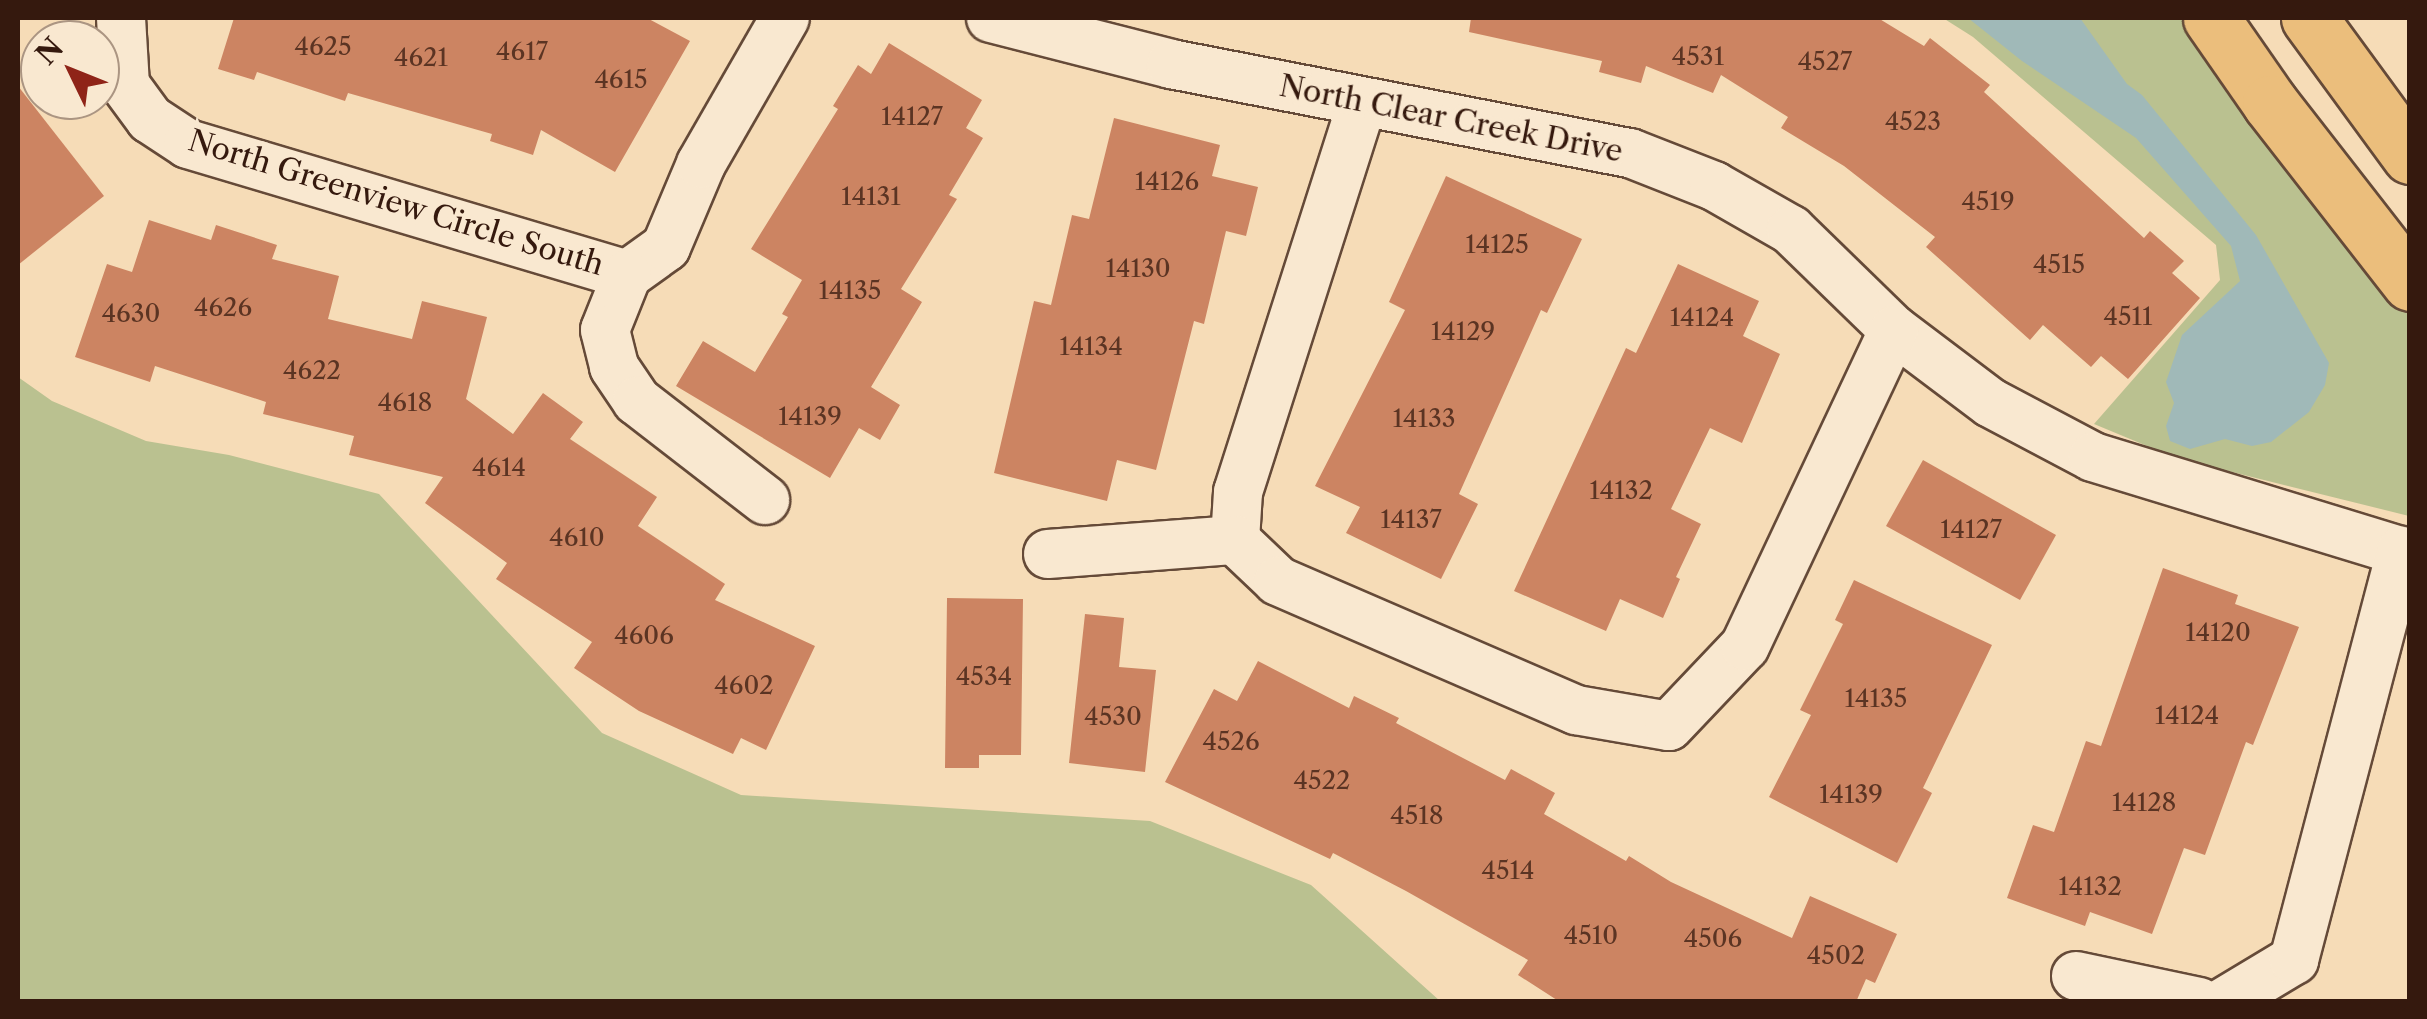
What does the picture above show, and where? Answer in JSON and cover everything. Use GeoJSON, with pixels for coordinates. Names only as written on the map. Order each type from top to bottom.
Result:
{"type":"FeatureCollection","features":[{"type":"Feature","properties":{"kind":"main road"},"geometry":{"type":"LineString","coordinates":[[2211,18],[2270,104],[2410,283]]}},
{"type":"Feature","properties":{"kind":"main road"},"geometry":{"type":"LineString","coordinates":[[2309,18],[2410,156]]}},
{"type":"Feature","properties":{"kind":"street","name":"North Greenview Circle South"},"geometry":{"type":"LineString","coordinates":[[121,18],[125,86],[150,119],[188,144],[479,227],[627,275],[605,330],[614,367],[636,401],[766,500]]}},
{"type":"Feature","properties":{"kind":"street"},"geometry":{"type":"LineString","coordinates":[[627,275],[666,248],[701,164],[786,18]]}},
{"type":"Feature","properties":{"kind":"street","name":"North Clear Creek Drive"},"geometry":{"type":"LineString","coordinates":[[991,18],[1171,64],[1362,103],[1502,125],[1630,153],[1714,186],[1791,230],[1894,330],[1990,403],[2093,457],[2405,552]]}},
{"type":"Feature","properties":{"kind":"street"},"geometry":{"type":"LineString","coordinates":[[1362,103],[1238,492],[1236,540],[1278,581],[1576,710],[1669,726],[1745,646],[1894,330]]}},
{"type":"Feature","properties":{"kind":"street"},"geometry":{"type":"LineString","coordinates":[[1048,554],[1236,540]]}},
{"type":"Feature","properties":{"kind":"street"},"geometry":{"type":"LineString","coordinates":[[2224,1002],[2294,960],[2405,552]]}},
{"type":"Feature","properties":{"kind":"street"},"geometry":{"type":"LineString","coordinates":[[2076,976],[2199,1002]]}},
{"type":"Feature","properties":{"kind":"green space"},"geometry":{"type":"Polygon","coordinates":[[[1943,18],[2187,18],[2347,240],[2409,310],[2409,516],[2176,458],[2094,424],[2220,280],[2216,245],[1973,37],[1943,18]]]}},
{"type":"Feature","properties":{"kind":"green space"},"geometry":{"type":"Polygon","coordinates":[[[18,377],[52,401],[146,441],[229,455],[379,494],[602,733],[741,795],[1150,821],[1311,885],[1440,1001],[18,1001],[18,377]]]}},
{"type":"Feature","properties":{"kind":"water"},"geometry":{"type":"Polygon","coordinates":[[[1968,18],[2080,18],[2127,84],[2142,95],[2256,235],[2329,363],[2325,385],[2309,412],[2271,442],[2252,446],[2225,439],[2190,449],[2170,441],[2166,426],[2174,403],[2166,382],[2182,335],[2240,281],[2231,246],[2136,138],[2022,61],[1968,18]]]}},
{"type":"Feature","properties":{"kind":"building"},"geometry":{"type":"Polygon","coordinates":[[[234,18],[647,18],[690,41],[615,172],[541,130],[533,155],[490,141],[492,134],[348,93],[345,101],[257,72],[254,80],[218,69],[234,18]]]}},
{"type":"Feature","properties":{"kind":"building"},"geometry":{"type":"Polygon","coordinates":[[[1471,18],[1878,18],[1924,46],[1930,38],[1990,85],[1984,92],[2144,238],[2150,231],[2184,261],[2172,273],[2200,298],[2128,379],[2101,356],[2091,367],[2043,325],[2030,340],[1926,247],[1935,237],[1844,166],[1781,128],[1788,117],[1721,75],[1713,93],[1646,66],[1641,83],[1599,72],[1602,61],[1469,32],[1471,18]]]}},
{"type":"Feature","properties":{"kind":"building"},"geometry":{"type":"Polygon","coordinates":[[[889,43],[982,100],[966,128],[983,138],[949,195],[957,199],[901,289],[922,302],[871,387],[900,405],[880,440],[859,428],[830,478],[676,386],[703,341],[755,372],[788,317],[782,314],[802,280],[751,249],[838,109],[833,106],[858,65],[871,74],[889,43]]]}},
{"type":"Feature","properties":{"kind":"building"},"geometry":{"type":"Polygon","coordinates":[[[18,86],[20,120],[45,120],[104,196],[18,265],[18,86]]]}},
{"type":"Feature","properties":{"kind":"building"},"geometry":{"type":"Polygon","coordinates":[[[1114,118],[1220,145],[1212,176],[1258,187],[1246,236],[1226,231],[1204,324],[1194,321],[1156,470],[1117,460],[1107,501],[994,473],[1034,301],[1051,305],[1072,215],[1089,219],[1114,118]]]}},
{"type":"Feature","properties":{"kind":"building"},"geometry":{"type":"Polygon","coordinates":[[[1446,176],[1582,239],[1547,313],[1541,310],[1459,494],[1478,504],[1441,579],[1346,533],[1360,507],[1315,486],[1405,310],[1389,302],[1446,176]]]}},
{"type":"Feature","properties":{"kind":"building"},"geometry":{"type":"Polygon","coordinates":[[[149,220],[211,240],[216,225],[277,245],[272,259],[339,276],[328,319],[412,339],[422,301],[487,317],[466,399],[513,434],[543,393],[583,422],[570,439],[657,497],[638,526],[725,584],[715,600],[815,646],[766,750],[741,738],[733,754],[639,711],[574,668],[592,642],[496,579],[507,563],[425,503],[443,477],[349,455],[354,436],[263,414],[266,402],[155,366],[150,382],[75,357],[107,264],[132,272],[149,220]]]}},
{"type":"Feature","properties":{"kind":"building"},"geometry":{"type":"Polygon","coordinates":[[[1678,264],[1759,301],[1743,336],[1780,354],[1742,443],[1710,428],[1671,509],[1701,524],[1676,577],[1680,579],[1663,618],[1620,599],[1606,631],[1514,591],[1626,348],[1636,353],[1678,264]]]}},
{"type":"Feature","properties":{"kind":"building"},"geometry":{"type":"Polygon","coordinates":[[[1923,460],[2056,535],[2020,600],[1886,526],[1923,460]]]}},
{"type":"Feature","properties":{"kind":"building"},"geometry":{"type":"Polygon","coordinates":[[[2163,568],[2238,595],[2235,604],[2299,627],[2253,745],[2246,742],[2205,855],[2184,848],[2152,934],[2090,912],[2085,926],[2007,898],[2033,825],[2054,832],[2086,741],[2101,746],[2163,568]]]}},
{"type":"Feature","properties":{"kind":"building"},"geometry":{"type":"Polygon","coordinates":[[[1854,580],[1992,645],[1923,788],[1932,793],[1897,863],[1769,797],[1811,715],[1800,710],[1843,624],[1835,620],[1854,580]]]}},
{"type":"Feature","properties":{"kind":"building"},"geometry":{"type":"Polygon","coordinates":[[[947,598],[1023,599],[1021,755],[979,755],[979,768],[945,768],[947,598]]]}},
{"type":"Feature","properties":{"kind":"building"},"geometry":{"type":"Polygon","coordinates":[[[1085,614],[1124,618],[1119,667],[1156,670],[1145,772],[1069,763],[1085,614]]]}},
{"type":"Feature","properties":{"kind":"building"},"geometry":{"type":"Polygon","coordinates":[[[1258,661],[1349,708],[1354,696],[1399,718],[1396,723],[1505,780],[1511,769],[1555,793],[1544,814],[1626,861],[1629,856],[1671,882],[1792,938],[1810,896],[1897,934],[1875,983],[1866,979],[1856,1002],[1560,1002],[1518,975],[1528,960],[1406,891],[1333,853],[1330,859],[1165,782],[1214,689],[1237,701],[1258,661]]]}}]}
